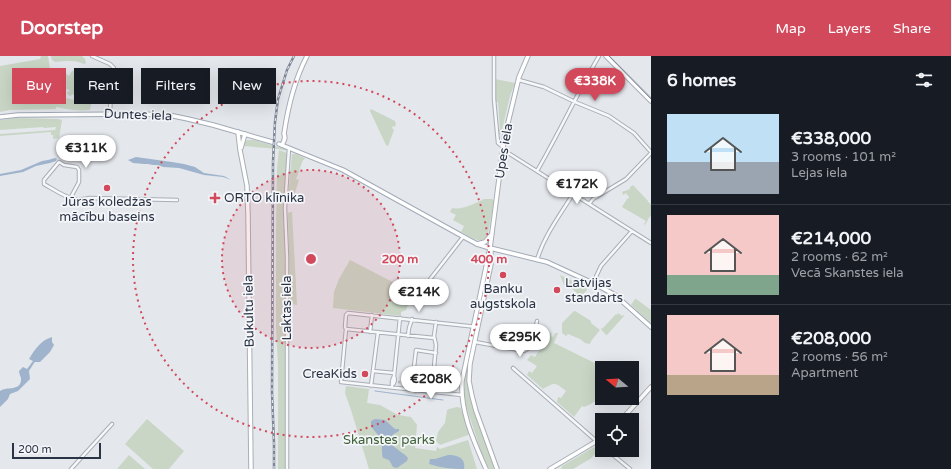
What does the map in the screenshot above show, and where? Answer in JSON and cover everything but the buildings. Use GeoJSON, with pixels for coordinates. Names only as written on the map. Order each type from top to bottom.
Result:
{"type":"FeatureCollection","features":[{"type":"Feature","properties":{"kind":"main road"},"geometry":{"type":"LineString","coordinates":[[307,56],[293,89],[284,134],[280,144],[343,170],[478,244],[547,262],[616,295],[651,327]]}},
{"type":"Feature","properties":{"kind":"main road","name":"Upes iela"},"geometry":{"type":"LineString","coordinates":[[475,326],[490,248],[505,133],[522,67],[528,56]]}},
{"type":"Feature","properties":{"kind":"main road"},"geometry":{"type":"LineString","coordinates":[[606,56],[651,101]]}},
{"type":"Feature","properties":{"kind":"main road","name":"Duntes iela"},"geometry":{"type":"LineString","coordinates":[[0,117],[11,115],[110,114],[175,116],[207,123],[272,142]]}},
{"type":"Feature","properties":{"kind":"main road","name":"Bukultu iela"},"geometry":{"type":"LineString","coordinates":[[238,132],[240,153],[247,186],[251,469]]}},
{"type":"Feature","properties":{"kind":"main road","name":"Bukultu iela"},"geometry":{"type":"LineString","coordinates":[[240,153],[245,134]]}},
{"type":"Feature","properties":{"kind":"main road"},"geometry":{"type":"LineString","coordinates":[[478,244],[485,242],[492,233]]}},
{"type":"Feature","properties":{"kind":"main road"},"geometry":{"type":"LineString","coordinates":[[475,326],[475,342],[470,368],[470,387],[476,411],[497,469]]}},
{"type":"Feature","properties":{"kind":"main road"},"geometry":{"type":"LineString","coordinates":[[475,326],[463,375],[462,395],[466,417],[486,469]]}},
{"type":"Feature","properties":{"kind":"main road"},"geometry":{"type":"LineString","coordinates":[[627,413],[651,387]]}},
{"type":"Feature","properties":{"kind":"main road"},"geometry":{"type":"LineString","coordinates":[[550,469],[595,442]]}},
{"type":"Feature","properties":{"kind":"street"},"geometry":{"type":"LineString","coordinates":[[92,56],[110,64],[114,68],[111,87],[110,114]]}},
{"type":"Feature","properties":{"kind":"street"},"geometry":{"type":"LineString","coordinates":[[494,56],[494,99],[498,143],[505,151],[651,243]]}},
{"type":"Feature","properties":{"kind":"street"},"geometry":{"type":"LineString","coordinates":[[537,171],[575,102],[584,82],[600,56]]}},
{"type":"Feature","properties":{"kind":"street"},"geometry":{"type":"LineString","coordinates":[[519,80],[544,87],[605,114],[634,133],[651,153],[626,179],[594,198],[588,204]]}},
{"type":"Feature","properties":{"kind":"street","name":"Laktas iela"},"geometry":{"type":"LineString","coordinates":[[287,469],[287,265],[285,208],[290,147]]}},
{"type":"Feature","properties":{"kind":"street"},"geometry":{"type":"LineString","coordinates":[[74,199],[72,195],[79,182],[79,170],[59,162],[44,180],[44,184],[74,199],[177,200]]}},
{"type":"Feature","properties":{"kind":"street"},"geometry":{"type":"LineString","coordinates":[[537,260],[549,234],[573,194]]}},
{"type":"Feature","properties":{"kind":"street"},"geometry":{"type":"LineString","coordinates":[[593,284],[602,266],[632,230]]}},
{"type":"Feature","properties":{"kind":"street"},"geometry":{"type":"LineString","coordinates":[[419,296],[431,278],[464,237]]}},
{"type":"Feature","properties":{"kind":"street"},"geometry":{"type":"LineString","coordinates":[[462,395],[341,382],[346,315],[348,313],[372,315],[475,326]]}},
{"type":"Feature","properties":{"kind":"street"},"geometry":{"type":"LineString","coordinates":[[370,332],[372,315]]}},
{"type":"Feature","properties":{"kind":"street"},"geometry":{"type":"LineString","coordinates":[[392,387],[400,318]]}},
{"type":"Feature","properties":{"kind":"street"},"geometry":{"type":"LineString","coordinates":[[408,336],[408,328],[412,319]]}},
{"type":"Feature","properties":{"kind":"street"},"geometry":{"type":"LineString","coordinates":[[475,342],[524,351],[529,348],[533,342],[537,321]]}},
{"type":"Feature","properties":{"kind":"street"},"geometry":{"type":"LineString","coordinates":[[433,379],[436,353],[434,338],[436,322]]}},
{"type":"Feature","properties":{"kind":"street"},"geometry":{"type":"LineString","coordinates":[[346,329],[434,338]]}},
{"type":"Feature","properties":{"kind":"street"},"geometry":{"type":"LineString","coordinates":[[371,386],[378,332]]}},
{"type":"Feature","properties":{"kind":"street"},"geometry":{"type":"LineString","coordinates":[[414,367],[416,350],[436,353]]}},
{"type":"Feature","properties":{"kind":"street"},"geometry":{"type":"LineString","coordinates":[[513,368],[595,439]]}},
{"type":"Feature","properties":{"kind":"street"},"geometry":{"type":"LineString","coordinates":[[373,371],[394,374]]}},
{"type":"Feature","properties":{"kind":"street"},"geometry":{"type":"LineString","coordinates":[[392,387],[396,381],[394,374]]}},
{"type":"Feature","properties":{"kind":"street"},"geometry":{"type":"LineString","coordinates":[[405,383],[416,384],[416,391]]}},
{"type":"Feature","properties":{"kind":"street"},"geometry":{"type":"LineString","coordinates":[[71,469],[112,424]]}},
{"type":"Feature","properties":{"kind":"street"},"geometry":{"type":"LineString","coordinates":[[615,457],[630,469]]}},
{"type":"Feature","properties":{"kind":"green space"},"geometry":{"type":"Polygon","coordinates":[[[41,56],[48,56],[50,68],[12,68],[12,104],[66,104],[67,98],[74,100],[74,104],[91,104],[90,110],[73,110],[56,107],[56,109],[10,110],[0,112],[0,66],[40,59],[41,56]]]}},
{"type":"Feature","properties":{"kind":"green space"},"geometry":{"type":"Polygon","coordinates":[[[51,56],[82,56],[86,63],[84,64],[70,61],[55,62],[52,60],[51,56]]]}},
{"type":"Feature","properties":{"kind":"green space"},"geometry":{"type":"Polygon","coordinates":[[[74,70],[74,94],[70,96],[67,92],[70,91],[66,90],[66,74],[69,76],[74,70]]]}},
{"type":"Feature","properties":{"kind":"green space"},"geometry":{"type":"Polygon","coordinates":[[[495,79],[515,83],[510,96],[501,134],[499,134],[498,131],[500,129],[498,102],[495,101],[495,79]]]}},
{"type":"Feature","properties":{"kind":"green space"},"geometry":{"type":"Polygon","coordinates":[[[371,109],[395,121],[396,123],[395,127],[393,126],[392,128],[394,130],[388,146],[386,145],[370,111],[371,109]]]}},
{"type":"Feature","properties":{"kind":"green space"},"geometry":{"type":"Polygon","coordinates":[[[16,118],[62,120],[59,138],[53,139],[51,132],[0,136],[0,134],[55,130],[56,127],[0,130],[0,120],[16,118]]]}},
{"type":"Feature","properties":{"kind":"green space"},"geometry":{"type":"Polygon","coordinates":[[[247,140],[254,140],[285,149],[286,151],[243,146],[247,140]]]}},
{"type":"Feature","properties":{"kind":"green space"},"geometry":{"type":"Polygon","coordinates":[[[279,150],[287,153],[284,207],[285,469],[278,469],[276,237],[277,168],[279,150]]]}},
{"type":"Feature","properties":{"kind":"green space"},"geometry":{"type":"Polygon","coordinates":[[[292,154],[305,158],[296,179],[299,180],[292,202],[290,202],[288,198],[292,154]]]}},
{"type":"Feature","properties":{"kind":"green space"},"geometry":{"type":"Polygon","coordinates":[[[633,185],[651,204],[651,217],[650,216],[645,225],[644,224],[646,221],[622,207],[629,198],[626,193],[623,195],[622,192],[630,189],[633,185]]]}},
{"type":"Feature","properties":{"kind":"green space"},"geometry":{"type":"Polygon","coordinates":[[[484,199],[492,199],[494,201],[488,234],[483,240],[479,240],[461,232],[464,226],[453,220],[456,215],[450,212],[452,208],[472,205],[484,199]]]}},
{"type":"Feature","properties":{"kind":"green space"},"geometry":{"type":"Polygon","coordinates":[[[292,212],[297,305],[292,304],[290,300],[288,213],[292,212]]]}},
{"type":"Feature","properties":{"kind":"green space"},"geometry":{"type":"Polygon","coordinates":[[[350,260],[416,294],[410,300],[406,310],[401,312],[401,316],[333,308],[334,292],[339,279],[350,260]]]}},
{"type":"Feature","properties":{"kind":"green space"},"geometry":{"type":"Polygon","coordinates":[[[560,275],[586,287],[587,290],[579,299],[576,297],[577,293],[568,285],[564,285],[560,275]]]}},
{"type":"Feature","properties":{"kind":"green space"},"geometry":{"type":"Polygon","coordinates":[[[635,299],[651,310],[651,323],[631,305],[635,299]]]}},
{"type":"Feature","properties":{"kind":"green space"},"geometry":{"type":"Polygon","coordinates":[[[574,311],[591,321],[591,323],[600,330],[590,344],[568,334],[566,336],[562,333],[562,323],[574,311]]]}},
{"type":"Feature","properties":{"kind":"green space"},"geometry":{"type":"Polygon","coordinates":[[[618,313],[624,316],[606,335],[601,329],[618,313]]]}},
{"type":"Feature","properties":{"kind":"green space"},"geometry":{"type":"Polygon","coordinates":[[[474,329],[468,364],[468,387],[472,405],[495,469],[489,469],[481,451],[465,403],[465,377],[474,329]]]}},
{"type":"Feature","properties":{"kind":"green space"},"geometry":{"type":"Polygon","coordinates":[[[552,332],[551,336],[553,337],[555,333],[558,333],[554,343],[595,363],[595,401],[584,407],[582,406],[574,417],[557,402],[558,397],[561,398],[566,391],[555,384],[543,389],[527,375],[529,371],[532,373],[537,366],[527,360],[531,355],[535,357],[540,349],[539,347],[552,332]]]}},
{"type":"Feature","properties":{"kind":"green space","name":"Skanstes parks"},"geometry":{"type":"Polygon","coordinates":[[[346,386],[369,389],[367,403],[380,405],[398,415],[411,417],[417,425],[415,448],[436,451],[437,447],[440,449],[468,440],[477,469],[369,469],[345,393],[346,386]]]}},
{"type":"Feature","properties":{"kind":"green space"},"geometry":{"type":"Polygon","coordinates":[[[457,407],[461,408],[470,433],[440,445],[436,441],[438,432],[445,423],[447,410],[457,407]]]}},
{"type":"Feature","properties":{"kind":"green space"},"geometry":{"type":"Polygon","coordinates":[[[147,419],[184,451],[169,469],[153,469],[125,444],[147,419]]]}},
{"type":"Feature","properties":{"kind":"green space"},"geometry":{"type":"Polygon","coordinates":[[[595,448],[595,455],[573,469],[561,469],[562,466],[595,448]]]}},
{"type":"Feature","properties":{"kind":"green space"},"geometry":{"type":"Polygon","coordinates":[[[129,455],[145,469],[117,469],[129,455]]]}},
{"type":"Feature","properties":{"kind":"water"},"geometry":{"type":"Polygon","coordinates":[[[136,157],[184,164],[195,167],[204,173],[224,176],[231,180],[179,168],[133,163],[128,160],[136,157]]]}},
{"type":"Feature","properties":{"kind":"water"},"geometry":{"type":"Polygon","coordinates":[[[55,158],[57,159],[56,161],[36,166],[23,172],[0,176],[0,174],[21,170],[42,161],[55,158]]]}},
{"type":"Feature","properties":{"kind":"water"},"geometry":{"type":"Polygon","coordinates":[[[52,337],[52,342],[54,345],[50,352],[40,362],[34,363],[29,371],[30,379],[18,391],[10,394],[8,399],[0,407],[0,391],[14,388],[19,385],[21,378],[19,371],[23,367],[27,369],[33,361],[29,359],[36,348],[45,340],[52,337]]]}},
{"type":"Feature","properties":{"kind":"water"},"geometry":{"type":"Polygon","coordinates":[[[375,419],[385,420],[395,429],[399,429],[399,431],[391,438],[391,441],[395,448],[408,458],[407,461],[397,468],[393,467],[389,460],[383,458],[381,440],[371,424],[371,421],[375,419]]]}},
{"type":"Feature","properties":{"kind":"water"},"geometry":{"type":"Polygon","coordinates":[[[448,455],[460,458],[464,462],[464,469],[446,468],[429,464],[430,459],[448,455]]]}},
{"type":"Feature","properties":{"kind":"waterway"},"geometry":{"type":"LineString","coordinates":[[375,391],[443,400]]}},
{"type":"Feature","properties":{"kind":"tunnel"},"geometry":{"type":"LineString","coordinates":[[398,382],[405,383]]}},
{"type":"Feature","properties":{"kind":"tram line"},"geometry":{"type":"LineString","coordinates":[[609,56],[651,99]]}},
{"type":"Feature","properties":{"kind":"railway"},"geometry":{"type":"LineString","coordinates":[[274,469],[272,392],[273,162],[278,99],[287,70],[294,56]]}},
{"type":"Feature","properties":{"kind":"place","name":"Jūras koledžas mācību baseins"},"geometry":{"type":"Point","coordinates":[107,188]}},
{"type":"Feature","properties":{"kind":"place","name":"ORTO klīnika"},"geometry":{"type":"Point","coordinates":[215,198]}},
{"type":"Feature","properties":{"kind":"place","name":"Banku augstskola"},"geometry":{"type":"Point","coordinates":[503,275]}},
{"type":"Feature","properties":{"kind":"place","name":"Latvijas standarts"},"geometry":{"type":"Point","coordinates":[557,290]}},
{"type":"Feature","properties":{"kind":"place","name":"CreaKids"},"geometry":{"type":"Point","coordinates":[365,374]}}]}
